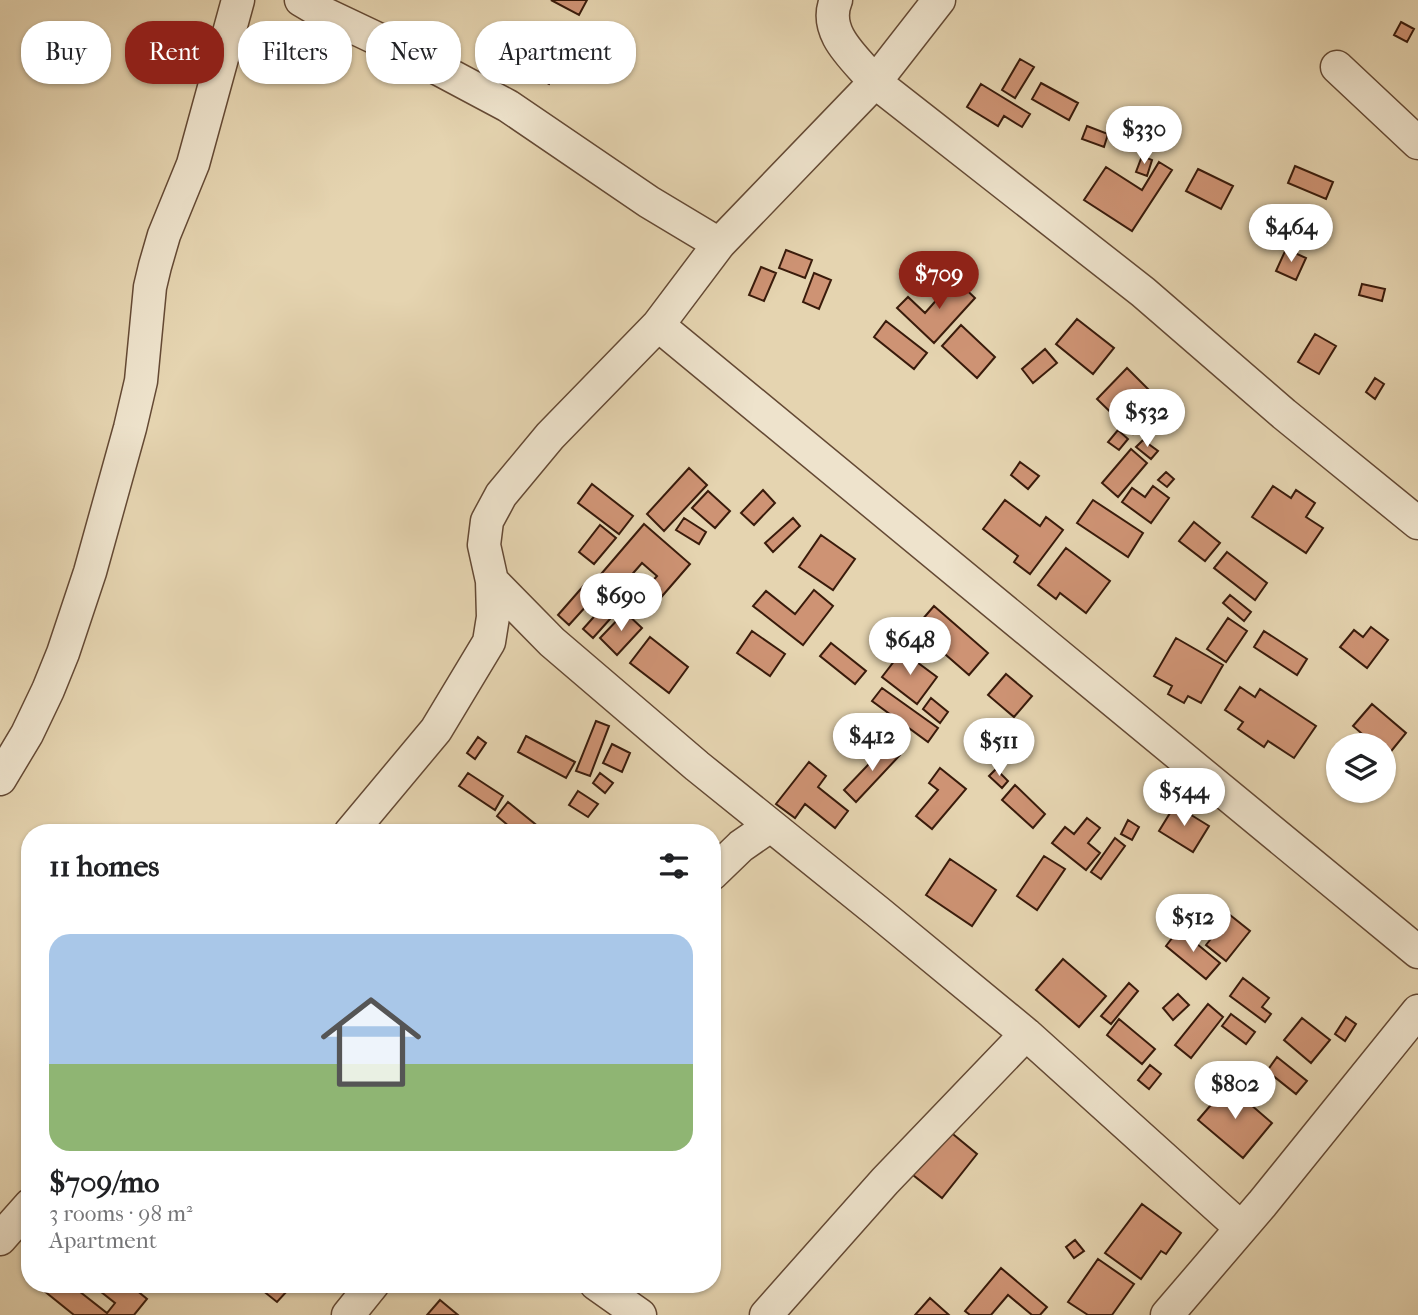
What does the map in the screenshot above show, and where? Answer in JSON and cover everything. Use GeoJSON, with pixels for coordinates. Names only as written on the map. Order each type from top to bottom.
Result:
{"type":"FeatureCollection","features":[{"type":"Feature","properties":{"kind":"street"},"geometry":{"type":"LineString","coordinates":[[0,779],[27,734],[48,690],[90,572],[141,381],[150,288],[155,266],[164,235],[193,164],[238,0]]}},
{"type":"Feature","properties":{"kind":"street"},"geometry":{"type":"LineString","coordinates":[[301,0],[508,106],[649,202],[719,244]]}},
{"type":"Feature","properties":{"kind":"street"},"geometry":{"type":"LineString","coordinates":[[836,0],[832,10],[834,30],[875,82],[1132,283],[1284,414],[1418,523]]}},
{"type":"Feature","properties":{"kind":"street"},"geometry":{"type":"LineString","coordinates":[[357,824],[436,730],[489,642],[493,617],[492,581],[484,545],[487,521],[501,495],[550,436],[658,325],[719,244],[875,82],[939,0]]}},
{"type":"Feature","properties":{"kind":"street"},"geometry":{"type":"LineString","coordinates":[[1337,68],[1418,143]]}},
{"type":"Feature","properties":{"kind":"street"},"geometry":{"type":"LineString","coordinates":[[658,325],[1418,952]]}},
{"type":"Feature","properties":{"kind":"street"},"geometry":{"type":"LineString","coordinates":[[492,581],[552,642],[770,827],[1026,1034],[1240,1227]]}},
{"type":"Feature","properties":{"kind":"street"},"geometry":{"type":"LineString","coordinates":[[721,865],[741,846],[770,827]]}},
{"type":"Feature","properties":{"kind":"street"},"geometry":{"type":"LineString","coordinates":[[1167,1315],[1262,1204],[1418,1011]]}},
{"type":"Feature","properties":{"kind":"street"},"geometry":{"type":"LineString","coordinates":[[766,1315],[885,1181],[1026,1034]]}},
{"type":"Feature","properties":{"kind":"street"},"geometry":{"type":"LineString","coordinates":[[0,1239],[21,1215]]}},
{"type":"Feature","properties":{"kind":"street"},"geometry":{"type":"LineString","coordinates":[[609,1293],[640,1315]]}},
{"type":"Feature","properties":{"kind":"building"},"geometry":{"type":"Polygon","coordinates":[[[551,0],[587,0],[579,15],[551,0]]]}},
{"type":"Feature","properties":{"kind":"building"},"geometry":{"type":"Polygon","coordinates":[[[1401,22],[1414,29],[1407,42],[1394,35],[1401,22]]]}},
{"type":"Feature","properties":{"kind":"building"},"geometry":{"type":"Polygon","coordinates":[[[1020,59],[1034,67],[1015,98],[1002,90],[1020,59]]]}},
{"type":"Feature","properties":{"kind":"building"},"geometry":{"type":"Polygon","coordinates":[[[1041,83],[1078,103],[1069,120],[1032,99],[1041,83]]]}},
{"type":"Feature","properties":{"kind":"building"},"geometry":{"type":"Polygon","coordinates":[[[981,84],[1030,114],[1022,127],[1004,116],[998,126],[967,107],[981,84]]]}},
{"type":"Feature","properties":{"kind":"building"},"geometry":{"type":"Polygon","coordinates":[[[1087,126],[1108,134],[1104,147],[1082,139],[1087,126]]]}},
{"type":"Feature","properties":{"kind":"building"},"geometry":{"type":"Polygon","coordinates":[[[1142,156],[1152,160],[1147,176],[1136,172],[1142,156]]]}},
{"type":"Feature","properties":{"kind":"building"},"geometry":{"type":"Polygon","coordinates":[[[1159,162],[1172,170],[1132,231],[1084,200],[1106,167],[1142,190],[1159,162]]]}},
{"type":"Feature","properties":{"kind":"building"},"geometry":{"type":"Polygon","coordinates":[[[1295,166],[1333,182],[1326,199],[1288,183],[1295,166]]]}},
{"type":"Feature","properties":{"kind":"building"},"geometry":{"type":"Polygon","coordinates":[[[1198,169],[1233,186],[1221,209],[1186,191],[1198,169]]]}},
{"type":"Feature","properties":{"kind":"building"},"geometry":{"type":"Polygon","coordinates":[[[1273,208],[1306,224],[1295,249],[1261,233],[1273,208]]]}},
{"type":"Feature","properties":{"kind":"building"},"geometry":{"type":"Polygon","coordinates":[[[1286,249],[1306,258],[1296,280],[1276,271],[1286,249]]]}},
{"type":"Feature","properties":{"kind":"building"},"geometry":{"type":"Polygon","coordinates":[[[786,250],[812,260],[805,278],[779,268],[786,250]]]}},
{"type":"Feature","properties":{"kind":"building"},"geometry":{"type":"Polygon","coordinates":[[[761,267],[776,273],[764,301],[749,295],[761,267]]]}},
{"type":"Feature","properties":{"kind":"building"},"geometry":{"type":"Polygon","coordinates":[[[814,273],[831,280],[819,309],[803,302],[814,273]]]}},
{"type":"Feature","properties":{"kind":"building"},"geometry":{"type":"Polygon","coordinates":[[[955,279],[975,298],[934,343],[897,308],[908,297],[925,313],[955,279]]]}},
{"type":"Feature","properties":{"kind":"building"},"geometry":{"type":"Polygon","coordinates":[[[1362,284],[1385,289],[1382,301],[1359,295],[1362,284]]]}},
{"type":"Feature","properties":{"kind":"building"},"geometry":{"type":"Polygon","coordinates":[[[1077,319],[1114,348],[1093,374],[1056,344],[1077,319]]]}},
{"type":"Feature","properties":{"kind":"building"},"geometry":{"type":"Polygon","coordinates":[[[886,321],[927,353],[914,369],[874,337],[886,321]]]}},
{"type":"Feature","properties":{"kind":"building"},"geometry":{"type":"Polygon","coordinates":[[[961,325],[995,357],[977,378],[942,346],[961,325]]]}},
{"type":"Feature","properties":{"kind":"building"},"geometry":{"type":"Polygon","coordinates":[[[1315,334],[1336,346],[1319,374],[1298,362],[1315,334]]]}},
{"type":"Feature","properties":{"kind":"building"},"geometry":{"type":"Polygon","coordinates":[[[1045,349],[1057,363],[1033,383],[1022,369],[1045,349]]]}},
{"type":"Feature","properties":{"kind":"building"},"geometry":{"type":"Polygon","coordinates":[[[1127,368],[1163,404],[1133,434],[1097,399],[1127,368]]]}},
{"type":"Feature","properties":{"kind":"building"},"geometry":{"type":"Polygon","coordinates":[[[1375,378],[1384,384],[1375,399],[1366,392],[1375,378]]]}},
{"type":"Feature","properties":{"kind":"building"},"geometry":{"type":"Polygon","coordinates":[[[1118,430],[1128,439],[1119,450],[1108,442],[1118,430]]]}},
{"type":"Feature","properties":{"kind":"building"},"geometry":{"type":"Polygon","coordinates":[[[1143,440],[1158,451],[1151,459],[1136,447],[1143,440]]]}},
{"type":"Feature","properties":{"kind":"building"},"geometry":{"type":"Polygon","coordinates":[[[1131,449],[1147,463],[1118,497],[1102,483],[1131,449]]]}},
{"type":"Feature","properties":{"kind":"building"},"geometry":{"type":"Polygon","coordinates":[[[1020,462],[1039,476],[1028,489],[1011,475],[1020,462]]]}},
{"type":"Feature","properties":{"kind":"building"},"geometry":{"type":"Polygon","coordinates":[[[689,468],[707,485],[664,531],[647,514],[689,468]]]}},
{"type":"Feature","properties":{"kind":"building"},"geometry":{"type":"Polygon","coordinates":[[[1166,472],[1174,479],[1167,487],[1158,480],[1166,472]]]}},
{"type":"Feature","properties":{"kind":"building"},"geometry":{"type":"Polygon","coordinates":[[[592,484],[633,516],[619,534],[578,503],[592,484]]]}},
{"type":"Feature","properties":{"kind":"building"},"geometry":{"type":"Polygon","coordinates":[[[1153,486],[1169,498],[1151,523],[1122,502],[1132,488],[1145,497],[1153,486]]]}},
{"type":"Feature","properties":{"kind":"building"},"geometry":{"type":"Polygon","coordinates":[[[1273,486],[1291,498],[1296,490],[1315,503],[1306,517],[1323,528],[1306,553],[1252,517],[1273,486]]]}},
{"type":"Feature","properties":{"kind":"building"},"geometry":{"type":"Polygon","coordinates":[[[763,490],[775,503],[754,525],[741,513],[763,490]]]}},
{"type":"Feature","properties":{"kind":"building"},"geometry":{"type":"Polygon","coordinates":[[[708,491],[730,511],[715,528],[692,508],[708,491]]]}},
{"type":"Feature","properties":{"kind":"building"},"geometry":{"type":"Polygon","coordinates":[[[1005,500],[1040,526],[1046,517],[1063,530],[1030,574],[1014,562],[1018,556],[983,529],[1005,500]]]}},
{"type":"Feature","properties":{"kind":"building"},"geometry":{"type":"Polygon","coordinates":[[[1093,500],[1143,533],[1128,557],[1077,523],[1093,500]]]}},
{"type":"Feature","properties":{"kind":"building"},"geometry":{"type":"Polygon","coordinates":[[[684,518],[706,532],[699,544],[676,530],[684,518]]]}},
{"type":"Feature","properties":{"kind":"building"},"geometry":{"type":"Polygon","coordinates":[[[793,518],[800,526],[773,552],[765,543],[793,518]]]}},
{"type":"Feature","properties":{"kind":"building"},"geometry":{"type":"Polygon","coordinates":[[[1194,522],[1220,543],[1205,561],[1179,541],[1194,522]]]}},
{"type":"Feature","properties":{"kind":"building"},"geometry":{"type":"Polygon","coordinates":[[[644,524],[690,564],[644,617],[631,606],[657,576],[642,563],[614,595],[596,580],[644,524]]]}},
{"type":"Feature","properties":{"kind":"building"},"geometry":{"type":"Polygon","coordinates":[[[600,525],[616,538],[594,564],[579,552],[600,525]]]}},
{"type":"Feature","properties":{"kind":"building"},"geometry":{"type":"Polygon","coordinates":[[[821,535],[855,559],[833,590],[799,567],[821,535]]]}},
{"type":"Feature","properties":{"kind":"building"},"geometry":{"type":"Polygon","coordinates":[[[1066,548],[1110,581],[1086,613],[1060,593],[1056,599],[1038,585],[1066,548]]]}},
{"type":"Feature","properties":{"kind":"building"},"geometry":{"type":"Polygon","coordinates":[[[1227,552],[1267,583],[1255,600],[1214,568],[1227,552]]]}},
{"type":"Feature","properties":{"kind":"building"},"geometry":{"type":"Polygon","coordinates":[[[586,583],[598,593],[569,625],[558,615],[586,583]]]}},
{"type":"Feature","properties":{"kind":"building"},"geometry":{"type":"Polygon","coordinates":[[[814,590],[833,606],[803,645],[753,606],[766,591],[795,614],[814,590]]]}},
{"type":"Feature","properties":{"kind":"building"},"geometry":{"type":"Polygon","coordinates":[[[1230,595],[1251,612],[1244,621],[1223,603],[1230,595]]]}},
{"type":"Feature","properties":{"kind":"building"},"geometry":{"type":"Polygon","coordinates":[[[934,606],[988,653],[969,675],[915,628],[934,606]]]}},
{"type":"Feature","properties":{"kind":"building"},"geometry":{"type":"Polygon","coordinates":[[[600,610],[610,619],[593,638],[583,629],[600,610]]]}},
{"type":"Feature","properties":{"kind":"building"},"geometry":{"type":"Polygon","coordinates":[[[625,612],[642,628],[617,655],[600,638],[625,612]]]}},
{"type":"Feature","properties":{"kind":"building"},"geometry":{"type":"Polygon","coordinates":[[[1228,618],[1247,631],[1226,662],[1207,649],[1228,618]]]}},
{"type":"Feature","properties":{"kind":"building"},"geometry":{"type":"Polygon","coordinates":[[[1371,627],[1388,640],[1367,668],[1340,647],[1354,630],[1363,637],[1371,627]]]}},
{"type":"Feature","properties":{"kind":"building"},"geometry":{"type":"Polygon","coordinates":[[[752,631],[785,654],[770,676],[737,653],[752,631]]]}},
{"type":"Feature","properties":{"kind":"building"},"geometry":{"type":"Polygon","coordinates":[[[1264,631],[1307,659],[1297,675],[1254,647],[1264,631]]]}},
{"type":"Feature","properties":{"kind":"building"},"geometry":{"type":"Polygon","coordinates":[[[650,637],[688,667],[669,693],[630,663],[650,637]]]}},
{"type":"Feature","properties":{"kind":"building"},"geometry":{"type":"Polygon","coordinates":[[[1176,638],[1223,665],[1201,703],[1188,696],[1184,703],[1168,694],[1172,686],[1154,676],[1176,638]]]}},
{"type":"Feature","properties":{"kind":"building"},"geometry":{"type":"Polygon","coordinates":[[[831,643],[866,671],[855,684],[820,656],[831,643]]]}},
{"type":"Feature","properties":{"kind":"building"},"geometry":{"type":"Polygon","coordinates":[[[902,651],[937,677],[917,704],[882,677],[902,651]]]}},
{"type":"Feature","properties":{"kind":"building"},"geometry":{"type":"Polygon","coordinates":[[[1006,674],[1032,696],[1014,717],[988,695],[1006,674]]]}},
{"type":"Feature","properties":{"kind":"building"},"geometry":{"type":"Polygon","coordinates":[[[1240,687],[1255,697],[1260,689],[1316,726],[1294,758],[1268,741],[1264,747],[1238,729],[1243,722],[1225,710],[1240,687]]]}},
{"type":"Feature","properties":{"kind":"building"},"geometry":{"type":"Polygon","coordinates":[[[882,688],[938,728],[928,742],[872,701],[882,688]]]}},
{"type":"Feature","properties":{"kind":"building"},"geometry":{"type":"Polygon","coordinates":[[[931,698],[948,712],[940,723],[923,709],[931,698]]]}},
{"type":"Feature","properties":{"kind":"building"},"geometry":{"type":"Polygon","coordinates":[[[1372,704],[1406,733],[1396,745],[1396,733],[1361,733],[1353,726],[1372,704]]]}},
{"type":"Feature","properties":{"kind":"building"},"geometry":{"type":"Polygon","coordinates":[[[596,721],[609,726],[590,776],[576,771],[596,721]]]}},
{"type":"Feature","properties":{"kind":"building"},"geometry":{"type":"Polygon","coordinates":[[[526,736],[575,762],[566,778],[518,752],[526,736]]]}},
{"type":"Feature","properties":{"kind":"building"},"geometry":{"type":"Polygon","coordinates":[[[478,737],[486,743],[475,759],[467,753],[478,737]]]}},
{"type":"Feature","properties":{"kind":"building"},"geometry":{"type":"Polygon","coordinates":[[[612,744],[630,753],[622,772],[603,763],[612,744]]]}},
{"type":"Feature","properties":{"kind":"building"},"geometry":{"type":"Polygon","coordinates":[[[888,744],[900,755],[856,802],[844,790],[888,744]]]}},
{"type":"Feature","properties":{"kind":"building"},"geometry":{"type":"Polygon","coordinates":[[[809,762],[826,776],[818,787],[848,811],[835,828],[805,804],[795,818],[776,804],[809,762]]]}},
{"type":"Feature","properties":{"kind":"building"},"geometry":{"type":"Polygon","coordinates":[[[940,768],[966,789],[932,829],[916,816],[938,790],[929,783],[940,768]]]}},
{"type":"Feature","properties":{"kind":"building"},"geometry":{"type":"Polygon","coordinates":[[[996,769],[1008,781],[1002,788],[989,776],[996,769]]]}},
{"type":"Feature","properties":{"kind":"building"},"geometry":{"type":"Polygon","coordinates":[[[468,773],[503,796],[495,810],[459,786],[468,773]]]}},
{"type":"Feature","properties":{"kind":"building"},"geometry":{"type":"Polygon","coordinates":[[[600,773],[613,783],[605,793],[593,783],[600,773]]]}},
{"type":"Feature","properties":{"kind":"building"},"geometry":{"type":"Polygon","coordinates":[[[1015,785],[1045,814],[1033,828],[1002,800],[1015,785]]]}},
{"type":"Feature","properties":{"kind":"building"},"geometry":{"type":"Polygon","coordinates":[[[578,791],[598,804],[588,817],[569,805],[578,791]]]}},
{"type":"Feature","properties":{"kind":"building"},"geometry":{"type":"Polygon","coordinates":[[[508,802],[535,824],[506,824],[497,816],[508,802]]]}},
{"type":"Feature","properties":{"kind":"building"},"geometry":{"type":"Polygon","coordinates":[[[1175,805],[1209,826],[1193,852],[1159,831],[1175,805]]]}},
{"type":"Feature","properties":{"kind":"building"},"geometry":{"type":"Polygon","coordinates":[[[1087,818],[1100,828],[1088,843],[1100,853],[1086,870],[1052,843],[1065,827],[1074,834],[1087,818]]]}},
{"type":"Feature","properties":{"kind":"building"},"geometry":{"type":"Polygon","coordinates":[[[1128,820],[1139,827],[1132,840],[1121,834],[1128,820]]]}},
{"type":"Feature","properties":{"kind":"building"},"geometry":{"type":"Polygon","coordinates":[[[1115,838],[1125,846],[1101,879],[1091,872],[1115,838]]]}},
{"type":"Feature","properties":{"kind":"building"},"geometry":{"type":"Polygon","coordinates":[[[1044,856],[1065,869],[1037,910],[1017,896],[1044,856]]]}},
{"type":"Feature","properties":{"kind":"building"},"geometry":{"type":"Polygon","coordinates":[[[950,859],[996,890],[972,926],[926,895],[950,859]]]}},
{"type":"Feature","properties":{"kind":"building"},"geometry":{"type":"Polygon","coordinates":[[[1230,915],[1250,931],[1226,961],[1206,945],[1230,915]]]}},
{"type":"Feature","properties":{"kind":"building"},"geometry":{"type":"Polygon","coordinates":[[[1179,929],[1220,963],[1206,979],[1166,946],[1179,929]]]}},
{"type":"Feature","properties":{"kind":"building"},"geometry":{"type":"Polygon","coordinates":[[[1063,959],[1106,996],[1079,1027],[1036,990],[1063,959]]]}},
{"type":"Feature","properties":{"kind":"building"},"geometry":{"type":"Polygon","coordinates":[[[1243,978],[1269,998],[1262,1007],[1271,1014],[1265,1022],[1230,996],[1243,978]]]}},
{"type":"Feature","properties":{"kind":"building"},"geometry":{"type":"Polygon","coordinates":[[[1129,983],[1138,991],[1111,1024],[1101,1016],[1129,983]]]}},
{"type":"Feature","properties":{"kind":"building"},"geometry":{"type":"Polygon","coordinates":[[[1178,994],[1189,1005],[1173,1020],[1163,1008],[1178,994]]]}},
{"type":"Feature","properties":{"kind":"building"},"geometry":{"type":"Polygon","coordinates":[[[1208,1004],[1223,1017],[1191,1058],[1175,1045],[1208,1004]]]}},
{"type":"Feature","properties":{"kind":"building"},"geometry":{"type":"Polygon","coordinates":[[[1231,1014],[1255,1032],[1246,1044],[1222,1026],[1231,1014]]]}},
{"type":"Feature","properties":{"kind":"building"},"geometry":{"type":"Polygon","coordinates":[[[1346,1017],[1356,1024],[1345,1041],[1335,1034],[1346,1017]]]}},
{"type":"Feature","properties":{"kind":"building"},"geometry":{"type":"Polygon","coordinates":[[[1302,1018],[1330,1040],[1311,1063],[1284,1040],[1302,1018]]]}},
{"type":"Feature","properties":{"kind":"building"},"geometry":{"type":"Polygon","coordinates":[[[1119,1019],[1155,1049],[1142,1064],[1107,1035],[1119,1019]]]}},
{"type":"Feature","properties":{"kind":"building"},"geometry":{"type":"Polygon","coordinates":[[[1277,1057],[1307,1081],[1296,1094],[1267,1071],[1277,1057]]]}},
{"type":"Feature","properties":{"kind":"building"},"geometry":{"type":"Polygon","coordinates":[[[1150,1065],[1161,1074],[1149,1089],[1138,1080],[1150,1065]]]}},
{"type":"Feature","properties":{"kind":"building"},"geometry":{"type":"Polygon","coordinates":[[[1228,1085],[1272,1123],[1243,1158],[1198,1120],[1228,1085]]]}},
{"type":"Feature","properties":{"kind":"building"},"geometry":{"type":"Polygon","coordinates":[[[948,1130],[977,1154],[942,1198],[913,1175],[948,1130]]]}},
{"type":"Feature","properties":{"kind":"building"},"geometry":{"type":"Polygon","coordinates":[[[1142,1204],[1181,1233],[1166,1254],[1161,1251],[1141,1279],[1105,1253],[1142,1204]]]}},
{"type":"Feature","properties":{"kind":"building"},"geometry":{"type":"Polygon","coordinates":[[[1075,1240],[1084,1251],[1074,1258],[1066,1247],[1075,1240]]]}},
{"type":"Feature","properties":{"kind":"building"},"geometry":{"type":"Polygon","coordinates":[[[1098,1259],[1134,1284],[1112,1315],[1088,1315],[1068,1302],[1098,1259]]]}},
{"type":"Feature","properties":{"kind":"building"},"geometry":{"type":"Polygon","coordinates":[[[1001,1268],[1047,1307],[1040,1315],[1032,1315],[1008,1295],[991,1315],[970,1315],[965,1311],[1001,1268]]]}},
{"type":"Feature","properties":{"kind":"building"},"geometry":{"type":"Polygon","coordinates":[[[47,1293],[81,1293],[107,1313],[115,1303],[102,1293],[140,1293],[147,1299],[134,1315],[74,1315],[47,1293]]]}},
{"type":"Feature","properties":{"kind":"building"},"geometry":{"type":"Polygon","coordinates":[[[266,1293],[285,1293],[277,1302],[266,1293]]]}},
{"type":"Feature","properties":{"kind":"building"},"geometry":{"type":"Polygon","coordinates":[[[930,1298],[949,1315],[915,1315],[930,1298]]]}},
{"type":"Feature","properties":{"kind":"building"},"geometry":{"type":"Polygon","coordinates":[[[440,1300],[458,1315],[427,1315],[440,1300]]]}}]}
